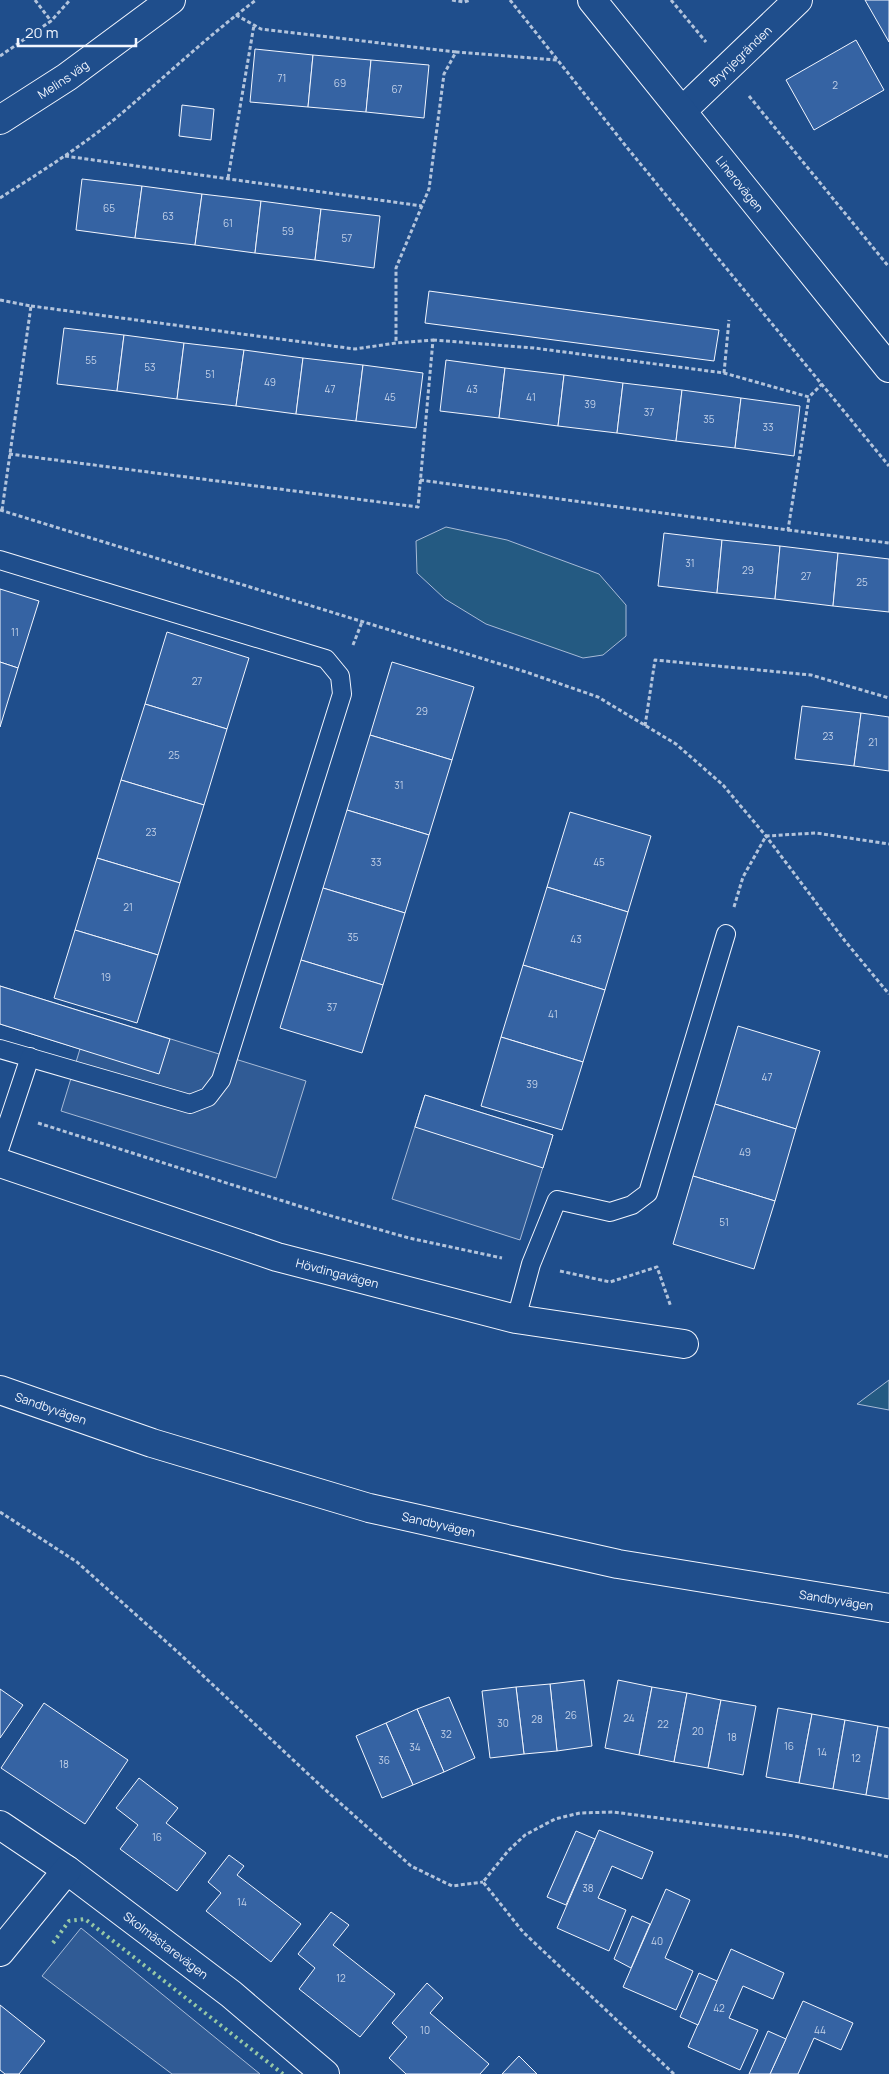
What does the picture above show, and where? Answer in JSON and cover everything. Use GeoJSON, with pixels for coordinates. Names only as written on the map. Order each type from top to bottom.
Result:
{"type":"FeatureCollection","features":[{"type":"Feature","properties":{"kind":"street","name":"Melins väg"},"geometry":{"type":"LineString","coordinates":[[0,120],[68,77],[171,0]]}},
{"type":"Feature","properties":{"kind":"street","name":"Linerovägen"},"geometry":{"type":"LineString","coordinates":[[592,0],[887,359]]}},
{"type":"Feature","properties":{"kind":"street","name":"Brynjegränden"},"geometry":{"type":"LineString","coordinates":[[682,111],[798,0]]}},
{"type":"Feature","properties":{"kind":"street","name":"Hövdingavägen"},"geometry":{"type":"LineString","coordinates":[[0,1162],[278,1257],[516,1319],[684,1344]]}},
{"type":"Feature","properties":{"kind":"street","name":"Sandbyvägen"},"geometry":{"type":"LineString","coordinates":[[0,1390],[152,1443],[369,1508],[618,1564],[889,1608]]}},
{"type":"Feature","properties":{"kind":"street","name":"Skolmästarevägen"},"geometry":{"type":"LineString","coordinates":[[0,1825],[67,1870],[231,1994],[325,2074]]}},
{"type":"Feature","properties":{"kind":"street"},"geometry":{"type":"LineString","coordinates":[[0,1952],[67,1870]]}},
{"type":"Feature","properties":{"kind":"lane"},"geometry":{"type":"LineString","coordinates":[[0,560],[326,659],[340,676],[342,694],[221,1080],[208,1097],[190,1104],[0,1049]]}},
{"type":"Feature","properties":{"kind":"lane"},"geometry":{"type":"LineString","coordinates":[[516,1319],[530,1264],[557,1200],[610,1212],[632,1205],[648,1193],[726,934]]}},
{"type":"Feature","properties":{"kind":"lane"},"geometry":{"type":"LineString","coordinates":[[0,1147],[30,1057]]}},
{"type":"Feature","properties":{"kind":"path"},"geometry":{"type":"LineString","coordinates":[[35,0],[50,21]]}},
{"type":"Feature","properties":{"kind":"path"},"geometry":{"type":"LineString","coordinates":[[0,56],[50,21],[70,0]]}},
{"type":"Feature","properties":{"kind":"path"},"geometry":{"type":"LineString","coordinates":[[0,198],[65,156],[121,114],[219,28],[256,0]]}},
{"type":"Feature","properties":{"kind":"path"},"geometry":{"type":"LineString","coordinates":[[452,0],[464,2],[470,0]]}},
{"type":"Feature","properties":{"kind":"path"},"geometry":{"type":"LineString","coordinates":[[510,0],[629,150],[889,466]]}},
{"type":"Feature","properties":{"kind":"path"},"geometry":{"type":"LineString","coordinates":[[671,0],[889,267]]}},
{"type":"Feature","properties":{"kind":"path"},"geometry":{"type":"LineString","coordinates":[[236,15],[261,29],[456,52],[557,60]]}},
{"type":"Feature","properties":{"kind":"path"},"geometry":{"type":"LineString","coordinates":[[228,178],[254,25]]}},
{"type":"Feature","properties":{"kind":"path"},"geometry":{"type":"LineString","coordinates":[[396,343],[396,268],[429,189],[444,74],[456,52]]}},
{"type":"Feature","properties":{"kind":"path"},"geometry":{"type":"LineString","coordinates":[[65,156],[422,206]]}},
{"type":"Feature","properties":{"kind":"path"},"geometry":{"type":"LineString","coordinates":[[0,300],[30,306],[355,349],[433,340],[534,348],[724,373],[809,397]]}},
{"type":"Feature","properties":{"kind":"path"},"geometry":{"type":"LineString","coordinates":[[30,306],[1,510],[526,672],[598,697],[676,744],[723,785],[766,836],[889,994]]}},
{"type":"Feature","properties":{"kind":"path"},"geometry":{"type":"LineString","coordinates":[[724,373],[729,320]]}},
{"type":"Feature","properties":{"kind":"path"},"geometry":{"type":"LineString","coordinates":[[9,454],[418,507],[433,340]]}},
{"type":"Feature","properties":{"kind":"path"},"geometry":{"type":"LineString","coordinates":[[788,530],[809,397],[822,384]]}},
{"type":"Feature","properties":{"kind":"path"},"geometry":{"type":"LineString","coordinates":[[420,480],[889,543]]}},
{"type":"Feature","properties":{"kind":"path"},"geometry":{"type":"LineString","coordinates":[[645,726],[655,660],[811,675],[889,698]]}},
{"type":"Feature","properties":{"kind":"path"},"geometry":{"type":"LineString","coordinates":[[766,836],[816,833],[889,844]]}},
{"type":"Feature","properties":{"kind":"path"},"geometry":{"type":"LineString","coordinates":[[726,934],[743,877],[766,836]]}},
{"type":"Feature","properties":{"kind":"path"},"geometry":{"type":"LineString","coordinates":[[11,1114],[321,1213],[409,1238],[610,1282],[657,1267],[684,1344]]}},
{"type":"Feature","properties":{"kind":"path"},"geometry":{"type":"LineString","coordinates":[[0,1512],[77,1562],[411,1866],[452,1886],[483,1882],[508,1851],[525,1835],[555,1819],[580,1813],[613,1812],[795,1836],[889,1857]]}},
{"type":"Feature","properties":{"kind":"path"},"geometry":{"type":"LineString","coordinates":[[483,1882],[523,1932],[674,2074]]}},
{"type":"Feature","properties":{"kind":"shaded area"},"geometry":{"type":"Polygon","coordinates":[[[446,527],[507,540],[599,574],[626,605],[626,636],[603,655],[583,658],[486,624],[445,599],[417,573],[416,541],[446,527]]]}},
{"type":"Feature","properties":{"kind":"shaded area"},"geometry":{"type":"Polygon","coordinates":[[[0,986],[306,1081],[276,1178],[61,1111],[80,1049],[0,1024],[0,986]]]}},
{"type":"Feature","properties":{"kind":"shaded area"},"geometry":{"type":"Polygon","coordinates":[[[425,1095],[553,1135],[520,1240],[392,1199],[425,1095]]]}},
{"type":"Feature","properties":{"kind":"shaded area"},"geometry":{"type":"Polygon","coordinates":[[[889,1380],[889,1410],[857,1404],[889,1380]]]}},
{"type":"Feature","properties":{"kind":"shaded area"},"geometry":{"type":"Polygon","coordinates":[[[81,1928],[260,2074],[172,2074],[42,1976],[81,1928]]]}},
{"type":"Feature","properties":{"kind":"building"},"geometry":{"type":"Polygon","coordinates":[[[865,0],[889,0],[889,42],[865,0]]]}},
{"type":"Feature","properties":{"kind":"building"},"geometry":{"type":"Polygon","coordinates":[[[856,40],[884,90],[814,130],[786,80],[856,40]]]}},
{"type":"Feature","properties":{"kind":"building"},"geometry":{"type":"Polygon","coordinates":[[[255,49],[313,55],[308,107],[250,102],[255,49]]]}},
{"type":"Feature","properties":{"kind":"building"},"geometry":{"type":"Polygon","coordinates":[[[313,55],[371,60],[366,112],[308,107],[313,55]]]}},
{"type":"Feature","properties":{"kind":"building"},"geometry":{"type":"Polygon","coordinates":[[[371,60],[429,65],[424,118],[366,112],[371,60]]]}},
{"type":"Feature","properties":{"kind":"building"},"geometry":{"type":"Polygon","coordinates":[[[182,105],[214,109],[211,140],[179,136],[182,105]]]}},
{"type":"Feature","properties":{"kind":"building"},"geometry":{"type":"Polygon","coordinates":[[[82,179],[142,186],[135,238],[76,230],[82,179]]]}},
{"type":"Feature","properties":{"kind":"building"},"geometry":{"type":"Polygon","coordinates":[[[142,186],[202,194],[195,245],[135,238],[142,186]]]}},
{"type":"Feature","properties":{"kind":"building"},"geometry":{"type":"Polygon","coordinates":[[[202,194],[261,201],[255,253],[195,245],[202,194]]]}},
{"type":"Feature","properties":{"kind":"building"},"geometry":{"type":"Polygon","coordinates":[[[261,201],[321,209],[315,260],[255,253],[261,201]]]}},
{"type":"Feature","properties":{"kind":"building"},"geometry":{"type":"Polygon","coordinates":[[[321,209],[380,216],[374,268],[315,260],[321,209]]]}},
{"type":"Feature","properties":{"kind":"building"},"geometry":{"type":"Polygon","coordinates":[[[429,291],[719,330],[714,361],[425,323],[429,291]]]}},
{"type":"Feature","properties":{"kind":"building"},"geometry":{"type":"Polygon","coordinates":[[[64,328],[124,335],[117,391],[57,384],[64,328]]]}},
{"type":"Feature","properties":{"kind":"building"},"geometry":{"type":"Polygon","coordinates":[[[124,335],[184,343],[177,399],[117,391],[124,335]]]}},
{"type":"Feature","properties":{"kind":"building"},"geometry":{"type":"Polygon","coordinates":[[[184,343],[244,350],[236,406],[177,399],[184,343]]]}},
{"type":"Feature","properties":{"kind":"building"},"geometry":{"type":"Polygon","coordinates":[[[244,350],[303,358],[296,414],[236,406],[244,350]]]}},
{"type":"Feature","properties":{"kind":"building"},"geometry":{"type":"Polygon","coordinates":[[[303,358],[363,365],[356,421],[296,414],[303,358]]]}},
{"type":"Feature","properties":{"kind":"building"},"geometry":{"type":"Polygon","coordinates":[[[446,360],[505,368],[499,418],[440,411],[446,360]]]}},
{"type":"Feature","properties":{"kind":"building"},"geometry":{"type":"Polygon","coordinates":[[[363,365],[423,373],[416,428],[356,421],[363,365]]]}},
{"type":"Feature","properties":{"kind":"building"},"geometry":{"type":"Polygon","coordinates":[[[505,368],[564,375],[558,426],[499,418],[505,368]]]}},
{"type":"Feature","properties":{"kind":"building"},"geometry":{"type":"Polygon","coordinates":[[[564,375],[623,383],[617,433],[558,426],[564,375]]]}},
{"type":"Feature","properties":{"kind":"building"},"geometry":{"type":"Polygon","coordinates":[[[623,383],[682,390],[676,441],[617,433],[623,383]]]}},
{"type":"Feature","properties":{"kind":"building"},"geometry":{"type":"Polygon","coordinates":[[[682,390],[741,398],[735,448],[676,441],[682,390]]]}},
{"type":"Feature","properties":{"kind":"building"},"geometry":{"type":"Polygon","coordinates":[[[741,398],[800,406],[794,456],[735,448],[741,398]]]}},
{"type":"Feature","properties":{"kind":"building"},"geometry":{"type":"Polygon","coordinates":[[[664,533],[722,540],[717,593],[658,586],[664,533]]]}},
{"type":"Feature","properties":{"kind":"building"},"geometry":{"type":"Polygon","coordinates":[[[722,540],[780,546],[775,599],[717,593],[722,540]]]}},
{"type":"Feature","properties":{"kind":"building"},"geometry":{"type":"Polygon","coordinates":[[[780,546],[838,553],[833,606],[775,599],[780,546]]]}},
{"type":"Feature","properties":{"kind":"building"},"geometry":{"type":"Polygon","coordinates":[[[838,553],[889,559],[889,612],[833,606],[838,553]]]}},
{"type":"Feature","properties":{"kind":"building"},"geometry":{"type":"Polygon","coordinates":[[[0,589],[39,601],[18,668],[0,662],[0,589]]]}},
{"type":"Feature","properties":{"kind":"building"},"geometry":{"type":"Polygon","coordinates":[[[167,632],[249,658],[227,729],[145,704],[167,632]]]}},
{"type":"Feature","properties":{"kind":"building"},"geometry":{"type":"Polygon","coordinates":[[[0,662],[18,668],[0,727],[0,662]]]}},
{"type":"Feature","properties":{"kind":"building"},"geometry":{"type":"Polygon","coordinates":[[[392,662],[474,687],[452,760],[370,735],[392,662]]]}},
{"type":"Feature","properties":{"kind":"building"},"geometry":{"type":"Polygon","coordinates":[[[145,704],[227,729],[204,805],[121,780],[145,704]]]}},
{"type":"Feature","properties":{"kind":"building"},"geometry":{"type":"Polygon","coordinates":[[[802,706],[861,713],[854,766],[795,759],[802,706]]]}},
{"type":"Feature","properties":{"kind":"building"},"geometry":{"type":"Polygon","coordinates":[[[861,713],[889,717],[889,771],[854,766],[861,713]]]}},
{"type":"Feature","properties":{"kind":"building"},"geometry":{"type":"Polygon","coordinates":[[[370,735],[452,760],[429,835],[347,810],[370,735]]]}},
{"type":"Feature","properties":{"kind":"building"},"geometry":{"type":"Polygon","coordinates":[[[121,780],[204,805],[180,883],[97,858],[121,780]]]}},
{"type":"Feature","properties":{"kind":"building"},"geometry":{"type":"Polygon","coordinates":[[[347,810],[429,835],[405,913],[323,888],[347,810]]]}},
{"type":"Feature","properties":{"kind":"building"},"geometry":{"type":"Polygon","coordinates":[[[570,812],[651,836],[628,912],[547,887],[570,812]]]}},
{"type":"Feature","properties":{"kind":"building"},"geometry":{"type":"Polygon","coordinates":[[[97,858],[180,883],[158,955],[75,930],[97,858]]]}},
{"type":"Feature","properties":{"kind":"building"},"geometry":{"type":"Polygon","coordinates":[[[547,887],[628,912],[605,990],[523,965],[547,887]]]}},
{"type":"Feature","properties":{"kind":"building"},"geometry":{"type":"Polygon","coordinates":[[[323,888],[405,913],[383,985],[301,960],[323,888]]]}},
{"type":"Feature","properties":{"kind":"building"},"geometry":{"type":"Polygon","coordinates":[[[75,930],[158,955],[137,1023],[54,998],[75,930]]]}},
{"type":"Feature","properties":{"kind":"building"},"geometry":{"type":"Polygon","coordinates":[[[301,960],[383,985],[362,1053],[280,1028],[301,960]]]}},
{"type":"Feature","properties":{"kind":"building"},"geometry":{"type":"Polygon","coordinates":[[[523,965],[605,990],[583,1062],[501,1037],[523,965]]]}},
{"type":"Feature","properties":{"kind":"building"},"geometry":{"type":"Polygon","coordinates":[[[0,986],[170,1039],[159,1074],[0,1024],[0,986]]]}},
{"type":"Feature","properties":{"kind":"building"},"geometry":{"type":"Polygon","coordinates":[[[738,1026],[820,1051],[796,1129],[715,1104],[738,1026]]]}},
{"type":"Feature","properties":{"kind":"building"},"geometry":{"type":"Polygon","coordinates":[[[501,1037],[583,1062],[562,1130],[481,1106],[501,1037]]]}},
{"type":"Feature","properties":{"kind":"building"},"geometry":{"type":"Polygon","coordinates":[[[425,1095],[553,1135],[543,1168],[415,1127],[425,1095]]]}},
{"type":"Feature","properties":{"kind":"building"},"geometry":{"type":"Polygon","coordinates":[[[715,1104],[796,1129],[775,1201],[693,1176],[715,1104]]]}},
{"type":"Feature","properties":{"kind":"building"},"geometry":{"type":"Polygon","coordinates":[[[693,1176],[775,1201],[754,1269],[673,1244],[693,1176]]]}},
{"type":"Feature","properties":{"kind":"building"},"geometry":{"type":"Polygon","coordinates":[[[584,1680],[592,1746],[557,1751],[550,1684],[584,1680]]]}},
{"type":"Feature","properties":{"kind":"building"},"geometry":{"type":"Polygon","coordinates":[[[618,1680],[652,1687],[639,1755],[605,1748],[618,1680]]]}},
{"type":"Feature","properties":{"kind":"building"},"geometry":{"type":"Polygon","coordinates":[[[550,1684],[557,1751],[524,1754],[516,1687],[550,1684]]]}},
{"type":"Feature","properties":{"kind":"building"},"geometry":{"type":"Polygon","coordinates":[[[516,1687],[524,1754],[490,1758],[482,1691],[516,1687]]]}},
{"type":"Feature","properties":{"kind":"building"},"geometry":{"type":"Polygon","coordinates":[[[652,1687],[687,1693],[674,1762],[639,1755],[652,1687]]]}},
{"type":"Feature","properties":{"kind":"building"},"geometry":{"type":"Polygon","coordinates":[[[0,1689],[23,1705],[0,1738],[0,1689]]]}},
{"type":"Feature","properties":{"kind":"building"},"geometry":{"type":"Polygon","coordinates":[[[687,1693],[721,1700],[708,1768],[674,1762],[687,1693]]]}},
{"type":"Feature","properties":{"kind":"building"},"geometry":{"type":"Polygon","coordinates":[[[449,1697],[475,1758],[444,1772],[417,1709],[449,1697]]]}},
{"type":"Feature","properties":{"kind":"building"},"geometry":{"type":"Polygon","coordinates":[[[721,1700],[756,1706],[743,1775],[708,1768],[721,1700]]]}},
{"type":"Feature","properties":{"kind":"building"},"geometry":{"type":"Polygon","coordinates":[[[44,1703],[128,1760],[85,1824],[1,1768],[44,1703]]]}},
{"type":"Feature","properties":{"kind":"building"},"geometry":{"type":"Polygon","coordinates":[[[778,1708],[812,1714],[799,1783],[766,1777],[778,1708]]]}},
{"type":"Feature","properties":{"kind":"building"},"geometry":{"type":"Polygon","coordinates":[[[417,1709],[444,1772],[413,1785],[386,1723],[417,1709]]]}},
{"type":"Feature","properties":{"kind":"building"},"geometry":{"type":"Polygon","coordinates":[[[812,1714],[845,1720],[833,1789],[799,1783],[812,1714]]]}},
{"type":"Feature","properties":{"kind":"building"},"geometry":{"type":"Polygon","coordinates":[[[845,1720],[878,1726],[866,1795],[833,1789],[845,1720]]]}},
{"type":"Feature","properties":{"kind":"building"},"geometry":{"type":"Polygon","coordinates":[[[386,1723],[413,1785],[382,1798],[356,1736],[386,1723]]]}},
{"type":"Feature","properties":{"kind":"building"},"geometry":{"type":"Polygon","coordinates":[[[878,1726],[889,1728],[889,1799],[866,1795],[878,1726]]]}},
{"type":"Feature","properties":{"kind":"building"},"geometry":{"type":"Polygon","coordinates":[[[139,1778],[178,1808],[166,1823],[206,1853],[177,1891],[120,1849],[138,1825],[116,1808],[139,1778]]]}},
{"type":"Feature","properties":{"kind":"building"},"geometry":{"type":"Polygon","coordinates":[[[599,1830],[653,1852],[642,1879],[612,1866],[598,1898],[626,1910],[609,1951],[557,1928],[599,1830]]]}},
{"type":"Feature","properties":{"kind":"building"},"geometry":{"type":"Polygon","coordinates":[[[576,1831],[595,1839],[566,1905],[547,1897],[576,1831]]]}},
{"type":"Feature","properties":{"kind":"building"},"geometry":{"type":"Polygon","coordinates":[[[229,1855],[244,1866],[237,1875],[301,1924],[271,1962],[206,1911],[221,1893],[208,1882],[229,1855]]]}},
{"type":"Feature","properties":{"kind":"building"},"geometry":{"type":"Polygon","coordinates":[[[666,1889],[690,1900],[665,1958],[693,1971],[676,2010],[623,1987],[666,1889]]]}},
{"type":"Feature","properties":{"kind":"building"},"geometry":{"type":"Polygon","coordinates":[[[331,1912],[349,1925],[333,1945],[395,1994],[360,2037],[299,1989],[315,1968],[298,1954],[331,1912]]]}},
{"type":"Feature","properties":{"kind":"building"},"geometry":{"type":"Polygon","coordinates":[[[632,1916],[650,1924],[631,1968],[614,1959],[632,1916]]]}},
{"type":"Feature","properties":{"kind":"building"},"geometry":{"type":"Polygon","coordinates":[[[731,1949],[784,1973],[773,1999],[743,1986],[729,2018],[758,2030],[740,2070],[688,2047],[731,1949]]]}},
{"type":"Feature","properties":{"kind":"building"},"geometry":{"type":"Polygon","coordinates":[[[699,1973],[717,1981],[698,2025],[680,2017],[699,1973]]]}},
{"type":"Feature","properties":{"kind":"building"},"geometry":{"type":"Polygon","coordinates":[[[427,1983],[443,1998],[430,2013],[489,2064],[480,2074],[406,2074],[389,2058],[407,2037],[392,2023],[427,1983]]]}},
{"type":"Feature","properties":{"kind":"building"},"geometry":{"type":"Polygon","coordinates":[[[803,2001],[853,2023],[841,2050],[814,2038],[798,2074],[770,2074],[803,2001]]]}},
{"type":"Feature","properties":{"kind":"building"},"geometry":{"type":"Polygon","coordinates":[[[0,2005],[45,2041],[19,2074],[5,2074],[0,2070],[0,2005]]]}},
{"type":"Feature","properties":{"kind":"building"},"geometry":{"type":"Polygon","coordinates":[[[768,2031],[786,2039],[770,2074],[749,2074],[768,2031]]]}},
{"type":"Feature","properties":{"kind":"building"},"geometry":{"type":"Polygon","coordinates":[[[519,2056],[537,2074],[502,2074],[519,2056]]]}},
{"type":"Feature","properties":{"kind":"hedge"},"geometry":{"type":"LineString","coordinates":[[53,1943],[69,1921],[85,1919],[283,2074]]}}]}
